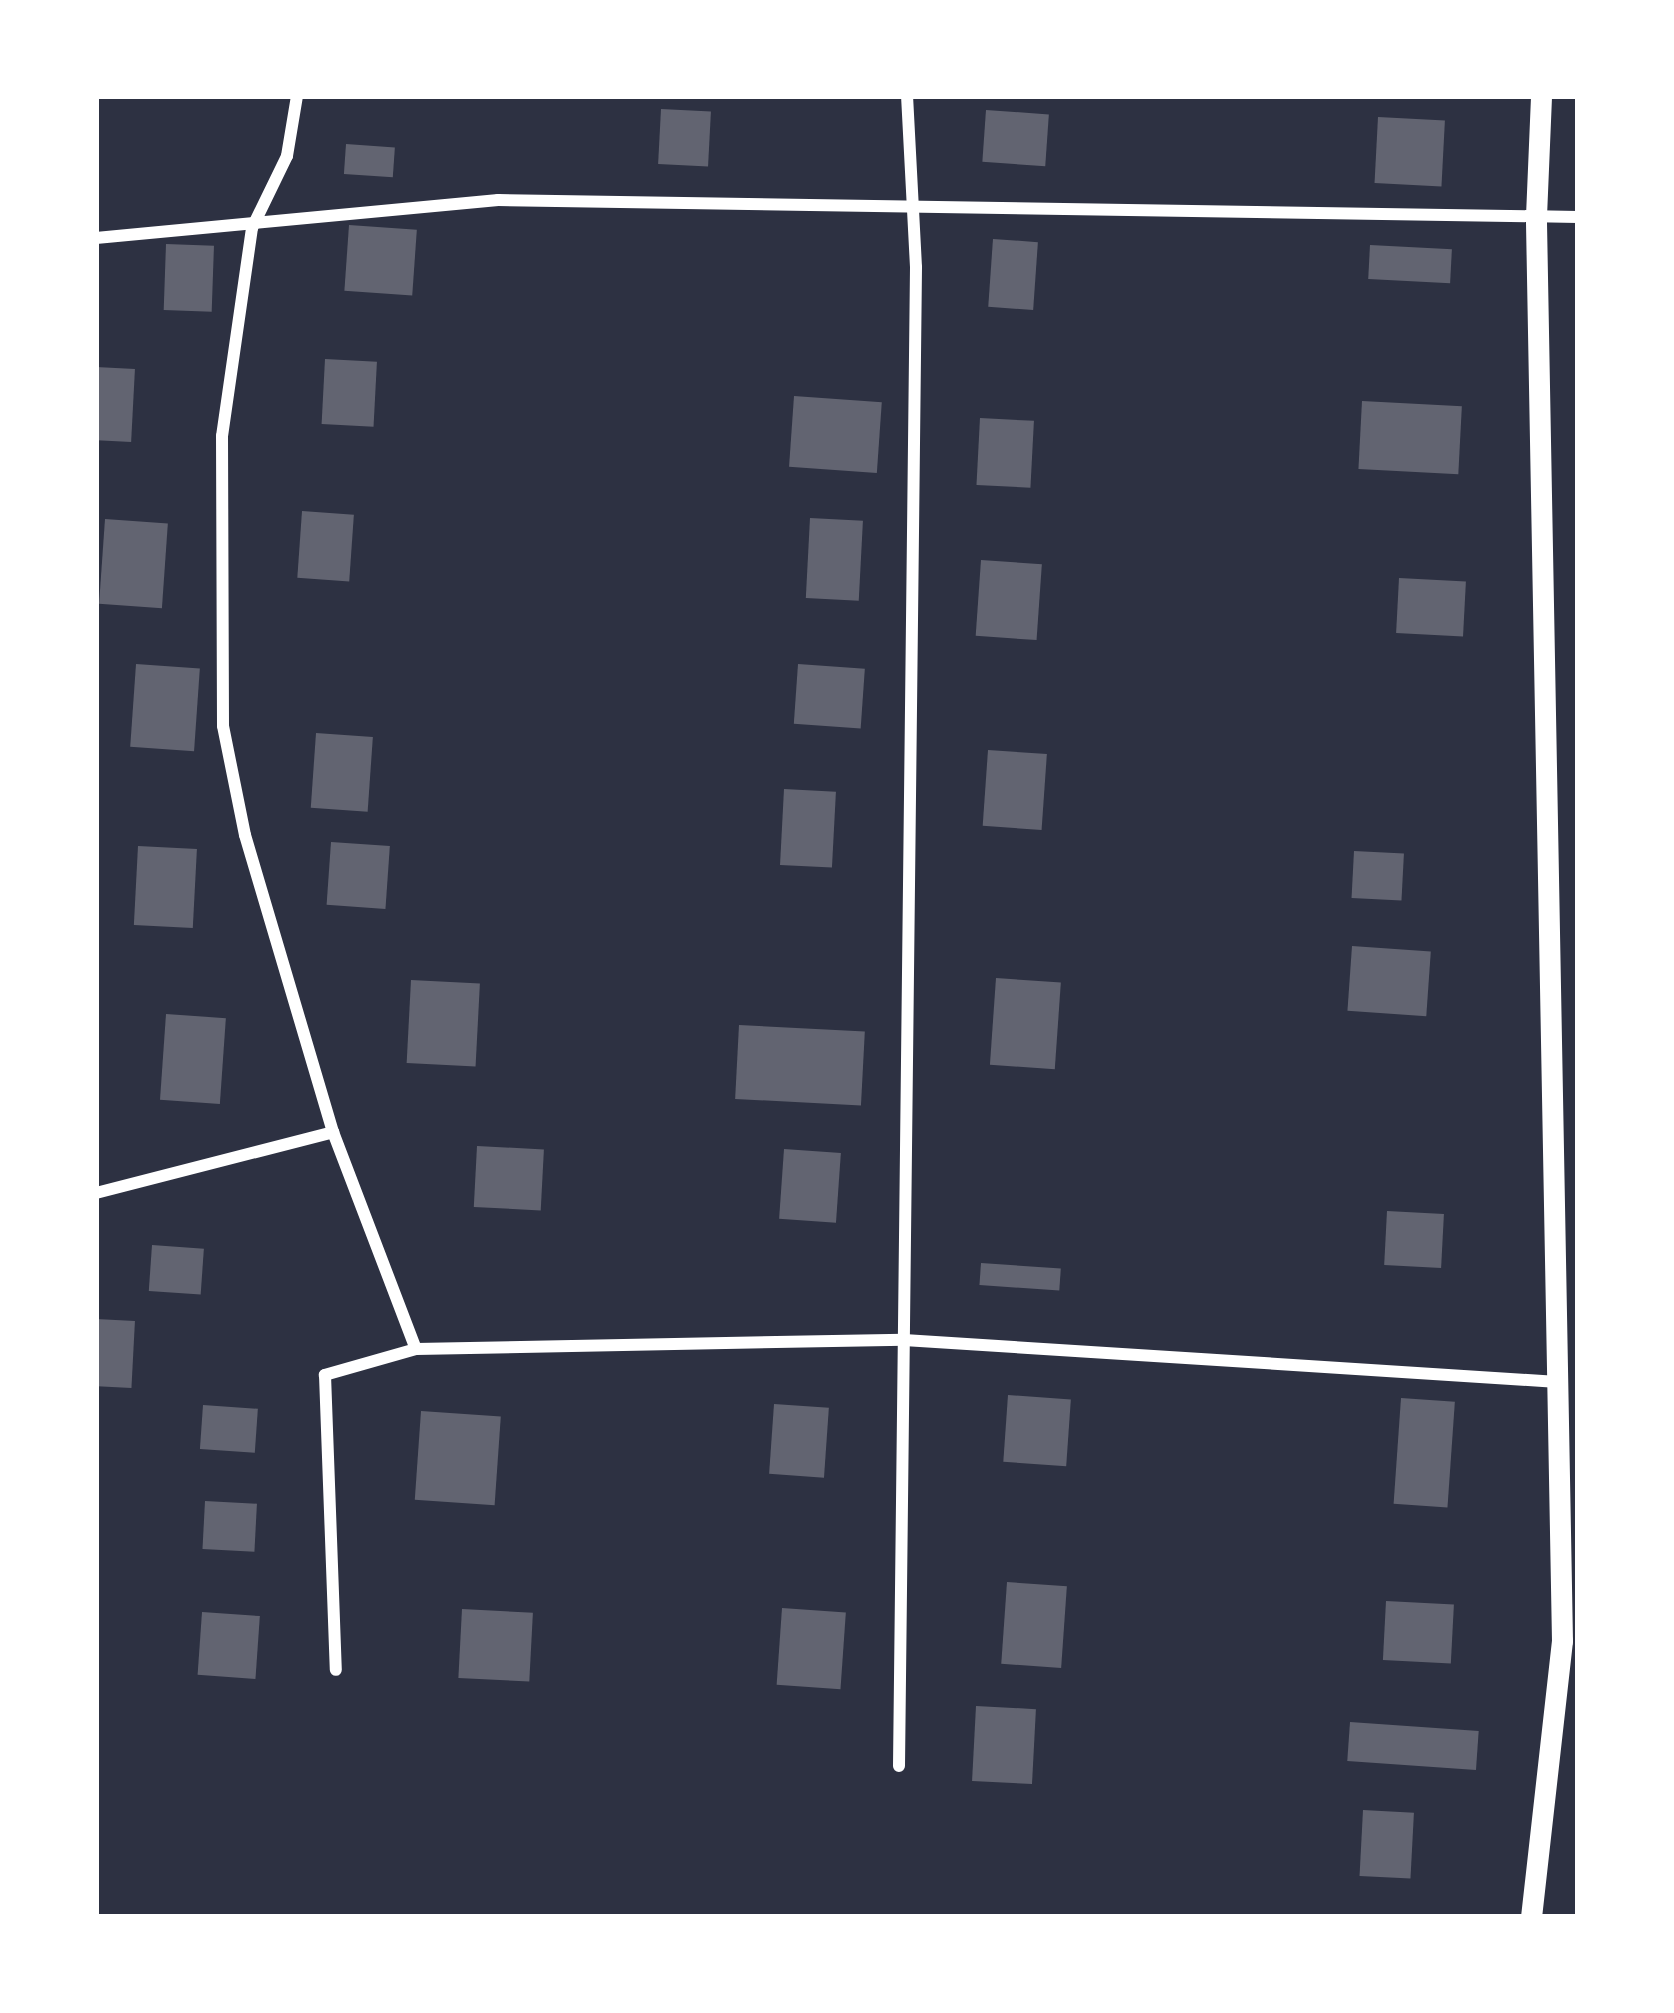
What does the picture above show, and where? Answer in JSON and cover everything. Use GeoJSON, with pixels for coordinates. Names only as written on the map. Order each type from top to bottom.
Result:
{"type":"FeatureCollection","features":[{"type":"Feature","properties":{"kind":"street"},"geometry":{"type":"LineString","coordinates":[[297,96],[287,156],[252,228],[222,436],[223,726],[245,835],[333,1132],[416,1349]]}},
{"type":"Feature","properties":{"kind":"street"},"geometry":{"type":"LineString","coordinates":[[899,1766],[914,201],[907,96]]}},
{"type":"Feature","properties":{"kind":"street"},"geometry":{"type":"LineString","coordinates":[[1531,1917],[1570,1642],[1559,1382],[1536,216],[1541,96]]}},
{"type":"Feature","properties":{"kind":"street"},"geometry":{"type":"LineString","coordinates":[[96,238],[252,228],[498,200],[914,201],[1578,217]]}},
{"type":"Feature","properties":{"kind":"street"},"geometry":{"type":"LineString","coordinates":[[96,1193],[333,1132]]}},
{"type":"Feature","properties":{"kind":"street"},"geometry":{"type":"LineString","coordinates":[[336,1670],[325,1376],[416,1349],[904,1340],[1559,1382]]}},
{"type":"Feature","properties":{"kind":"building"},"geometry":{"type":"Polygon","coordinates":[[[661,109],[711,112],[708,167],[658,164],[661,109]]]}},
{"type":"Feature","properties":{"kind":"building"},"geometry":{"type":"Polygon","coordinates":[[[986,110],[1049,114],[1045,166],[982,162],[986,110]]]}},
{"type":"Feature","properties":{"kind":"building"},"geometry":{"type":"Polygon","coordinates":[[[1378,117],[1445,121],[1441,186],[1375,183],[1378,117]]]}},
{"type":"Feature","properties":{"kind":"building"},"geometry":{"type":"Polygon","coordinates":[[[346,144],[395,147],[393,177],[344,174],[346,144]]]}},
{"type":"Feature","properties":{"kind":"building"},"geometry":{"type":"Polygon","coordinates":[[[349,225],[417,230],[412,296],[344,291],[349,225]]]}},
{"type":"Feature","properties":{"kind":"building"},"geometry":{"type":"Polygon","coordinates":[[[993,239],[1038,242],[1033,310],[988,307],[993,239]]]}},
{"type":"Feature","properties":{"kind":"building"},"geometry":{"type":"Polygon","coordinates":[[[166,244],[214,246],[212,312],[164,310],[166,244]]]}},
{"type":"Feature","properties":{"kind":"building"},"geometry":{"type":"Polygon","coordinates":[[[1370,245],[1452,249],[1450,283],[1368,279],[1370,245]]]}},
{"type":"Feature","properties":{"kind":"building"},"geometry":{"type":"Polygon","coordinates":[[[325,359],[377,362],[374,427],[322,424],[325,359]]]}},
{"type":"Feature","properties":{"kind":"building"},"geometry":{"type":"Polygon","coordinates":[[[96,367],[135,369],[131,442],[96,440],[96,367]]]}},
{"type":"Feature","properties":{"kind":"building"},"geometry":{"type":"Polygon","coordinates":[[[794,396],[882,402],[877,473],[789,467],[794,396]]]}},
{"type":"Feature","properties":{"kind":"building"},"geometry":{"type":"Polygon","coordinates":[[[1362,401],[1462,406],[1458,474],[1358,469],[1362,401]]]}},
{"type":"Feature","properties":{"kind":"building"},"geometry":{"type":"Polygon","coordinates":[[[980,418],[1034,421],[1030,488],[976,485],[980,418]]]}},
{"type":"Feature","properties":{"kind":"building"},"geometry":{"type":"Polygon","coordinates":[[[302,511],[354,515],[349,581],[297,578],[302,511]]]}},
{"type":"Feature","properties":{"kind":"building"},"geometry":{"type":"Polygon","coordinates":[[[810,518],[863,521],[859,601],[806,598],[810,518]]]}},
{"type":"Feature","properties":{"kind":"building"},"geometry":{"type":"Polygon","coordinates":[[[105,519],[168,523],[162,608],[99,604],[105,519]]]}},
{"type":"Feature","properties":{"kind":"building"},"geometry":{"type":"Polygon","coordinates":[[[981,560],[1042,564],[1037,640],[976,636],[981,560]]]}},
{"type":"Feature","properties":{"kind":"building"},"geometry":{"type":"Polygon","coordinates":[[[1399,578],[1466,582],[1463,636],[1396,633],[1399,578]]]}},
{"type":"Feature","properties":{"kind":"building"},"geometry":{"type":"Polygon","coordinates":[[[136,664],[200,668],[194,751],[130,747],[136,664]]]}},
{"type":"Feature","properties":{"kind":"building"},"geometry":{"type":"Polygon","coordinates":[[[798,664],[865,669],[861,729],[794,724],[798,664]]]}},
{"type":"Feature","properties":{"kind":"building"},"geometry":{"type":"Polygon","coordinates":[[[316,733],[373,737],[368,812],[311,808],[316,733]]]}},
{"type":"Feature","properties":{"kind":"building"},"geometry":{"type":"Polygon","coordinates":[[[988,750],[1047,754],[1042,830],[983,826],[988,750]]]}},
{"type":"Feature","properties":{"kind":"building"},"geometry":{"type":"Polygon","coordinates":[[[784,789],[836,792],[832,868],[780,865],[784,789]]]}},
{"type":"Feature","properties":{"kind":"building"},"geometry":{"type":"Polygon","coordinates":[[[331,842],[390,846],[385,909],[327,905],[331,842]]]}},
{"type":"Feature","properties":{"kind":"building"},"geometry":{"type":"Polygon","coordinates":[[[138,846],[197,849],[193,928],[134,925],[138,846]]]}},
{"type":"Feature","properties":{"kind":"building"},"geometry":{"type":"Polygon","coordinates":[[[1354,851],[1404,854],[1401,901],[1352,898],[1354,851]]]}},
{"type":"Feature","properties":{"kind":"building"},"geometry":{"type":"Polygon","coordinates":[[[1352,946],[1431,952],[1426,1016],[1347,1011],[1352,946]]]}},
{"type":"Feature","properties":{"kind":"building"},"geometry":{"type":"Polygon","coordinates":[[[996,978],[1061,983],[1055,1069],[990,1065],[996,978]]]}},
{"type":"Feature","properties":{"kind":"building"},"geometry":{"type":"Polygon","coordinates":[[[411,980],[480,984],[476,1066],[407,1063],[411,980]]]}},
{"type":"Feature","properties":{"kind":"building"},"geometry":{"type":"Polygon","coordinates":[[[166,1014],[226,1018],[220,1104],[160,1100],[166,1014]]]}},
{"type":"Feature","properties":{"kind":"building"},"geometry":{"type":"Polygon","coordinates":[[[739,1025],[865,1032],[861,1105],[735,1099],[739,1025]]]}},
{"type":"Feature","properties":{"kind":"building"},"geometry":{"type":"Polygon","coordinates":[[[477,1146],[544,1150],[541,1210],[474,1207],[477,1146]]]}},
{"type":"Feature","properties":{"kind":"building"},"geometry":{"type":"Polygon","coordinates":[[[784,1149],[841,1153],[836,1223],[779,1219],[784,1149]]]}},
{"type":"Feature","properties":{"kind":"building"},"geometry":{"type":"Polygon","coordinates":[[[1387,1211],[1444,1214],[1441,1268],[1384,1265],[1387,1211]]]}},
{"type":"Feature","properties":{"kind":"building"},"geometry":{"type":"Polygon","coordinates":[[[152,1245],[204,1249],[201,1295],[149,1291],[152,1245]]]}},
{"type":"Feature","properties":{"kind":"building"},"geometry":{"type":"Polygon","coordinates":[[[981,1263],[1061,1269],[1059,1291],[979,1285],[981,1263]]]}},
{"type":"Feature","properties":{"kind":"building"},"geometry":{"type":"Polygon","coordinates":[[[96,1319],[135,1321],[131,1388],[96,1386],[96,1319]]]}},
{"type":"Feature","properties":{"kind":"building"},"geometry":{"type":"Polygon","coordinates":[[[1008,1395],[1071,1399],[1066,1466],[1003,1462],[1008,1395]]]}},
{"type":"Feature","properties":{"kind":"building"},"geometry":{"type":"Polygon","coordinates":[[[1401,1398],[1455,1402],[1447,1508],[1394,1504],[1401,1398]]]}},
{"type":"Feature","properties":{"kind":"building"},"geometry":{"type":"Polygon","coordinates":[[[774,1404],[829,1408],[824,1478],[769,1474],[774,1404]]]}},
{"type":"Feature","properties":{"kind":"building"},"geometry":{"type":"Polygon","coordinates":[[[203,1405],[258,1409],[255,1453],[200,1449],[203,1405]]]}},
{"type":"Feature","properties":{"kind":"building"},"geometry":{"type":"Polygon","coordinates":[[[421,1411],[501,1417],[495,1505],[415,1500],[421,1411]]]}},
{"type":"Feature","properties":{"kind":"building"},"geometry":{"type":"Polygon","coordinates":[[[205,1501],[257,1504],[254,1552],[202,1549],[205,1501]]]}},
{"type":"Feature","properties":{"kind":"building"},"geometry":{"type":"Polygon","coordinates":[[[1007,1582],[1067,1586],[1061,1668],[1001,1664],[1007,1582]]]}},
{"type":"Feature","properties":{"kind":"building"},"geometry":{"type":"Polygon","coordinates":[[[1386,1601],[1454,1605],[1451,1663],[1383,1660],[1386,1601]]]}},
{"type":"Feature","properties":{"kind":"building"},"geometry":{"type":"Polygon","coordinates":[[[782,1608],[846,1612],[840,1689],[777,1685],[782,1608]]]}},
{"type":"Feature","properties":{"kind":"building"},"geometry":{"type":"Polygon","coordinates":[[[462,1609],[533,1613],[529,1682],[458,1678],[462,1609]]]}},
{"type":"Feature","properties":{"kind":"building"},"geometry":{"type":"Polygon","coordinates":[[[202,1612],[260,1616],[255,1679],[198,1675],[202,1612]]]}},
{"type":"Feature","properties":{"kind":"building"},"geometry":{"type":"Polygon","coordinates":[[[976,1706],[1036,1709],[1032,1784],[972,1781],[976,1706]]]}},
{"type":"Feature","properties":{"kind":"building"},"geometry":{"type":"Polygon","coordinates":[[[1350,1722],[1479,1731],[1476,1770],[1347,1761],[1350,1722]]]}},
{"type":"Feature","properties":{"kind":"building"},"geometry":{"type":"Polygon","coordinates":[[[1363,1810],[1414,1813],[1410,1879],[1360,1876],[1363,1810]]]}}]}
